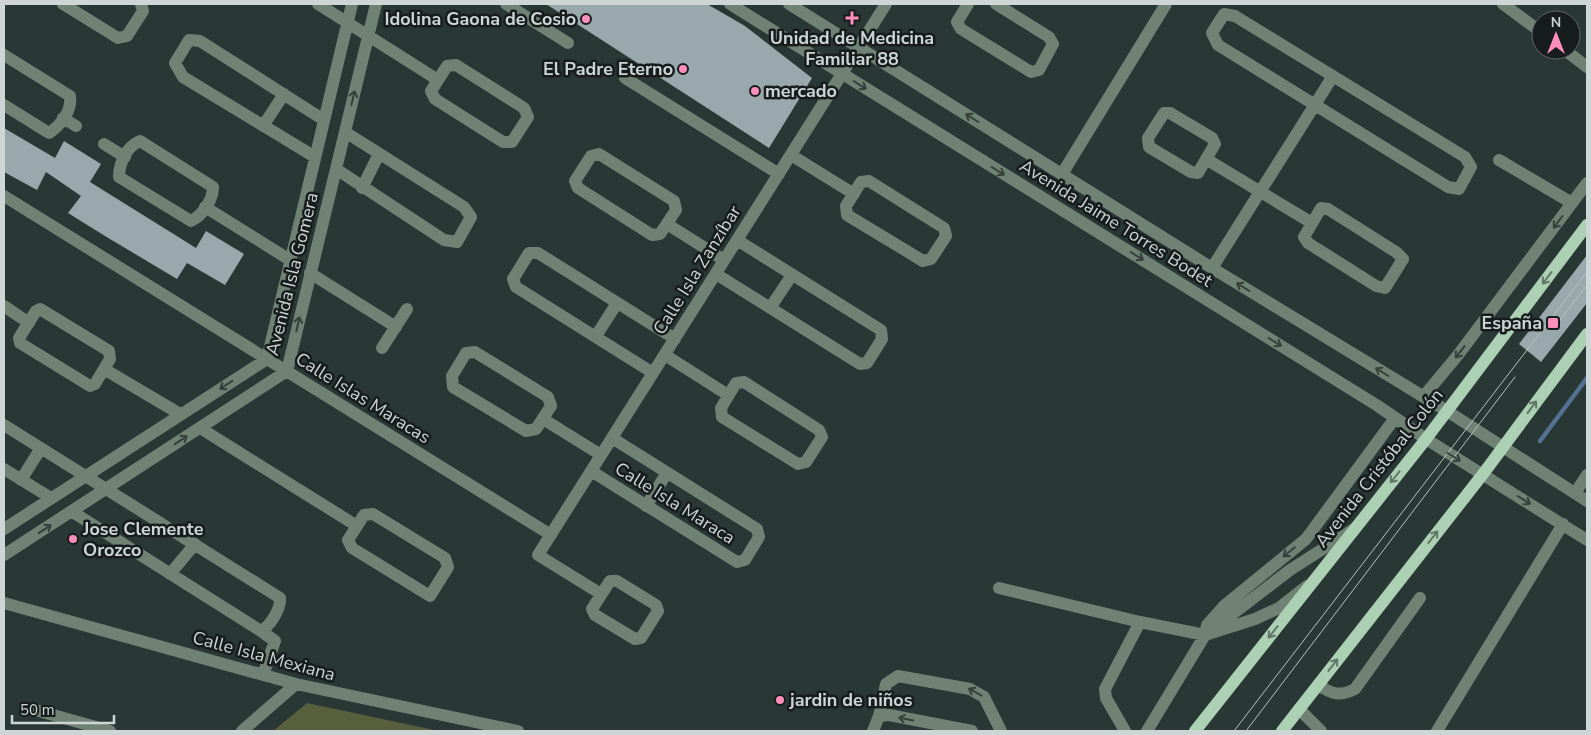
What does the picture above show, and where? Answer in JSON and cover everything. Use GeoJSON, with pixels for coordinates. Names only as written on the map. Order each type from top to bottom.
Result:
{"type":"FeatureCollection","features":[{"type":"Feature","properties":{"kind":"main road","name":"Avenida Cristóbal Colón"},"geometry":{"type":"LineString","coordinates":[[1195,731],[1426,439],[1587,225]]}},
{"type":"Feature","properties":{"kind":"main road"},"geometry":{"type":"LineString","coordinates":[[1282,731],[1483,474],[1587,334]]}},
{"type":"Feature","properties":{"kind":"street"},"geometry":{"type":"LineString","coordinates":[[63,4],[118,38],[127,36],[143,11],[141,4]]}},
{"type":"Feature","properties":{"kind":"street"},"geometry":{"type":"LineString","coordinates":[[318,4],[438,80]]}},
{"type":"Feature","properties":{"kind":"street","name":"Avenida Isla Gomera"},"geometry":{"type":"LineString","coordinates":[[4,528],[266,359],[352,4]]}},
{"type":"Feature","properties":{"kind":"street","name":"Avenida Isla Gomera"},"geometry":{"type":"LineString","coordinates":[[4,555],[287,371],[376,4]]}},
{"type":"Feature","properties":{"kind":"street"},"geometry":{"type":"LineString","coordinates":[[506,4],[568,43]]}},
{"type":"Feature","properties":{"kind":"street","name":"Avenida Jaime Torres Bodet"},"geometry":{"type":"LineString","coordinates":[[730,4],[1395,418],[1587,540]]}},
{"type":"Feature","properties":{"kind":"street","name":"Avenida Jaime Torres Bodet"},"geometry":{"type":"LineString","coordinates":[[789,4],[1212,268],[1504,446],[1587,500]]}},
{"type":"Feature","properties":{"kind":"street","name":"Calle Isla Zanzíbar"},"geometry":{"type":"LineString","coordinates":[[601,594],[538,555],[886,4]]}},
{"type":"Feature","properties":{"kind":"street"},"geometry":{"type":"LineString","coordinates":[[963,5],[957,22],[961,29],[1031,72],[1039,70],[1053,44],[1049,37],[996,4]]}},
{"type":"Feature","properties":{"kind":"street"},"geometry":{"type":"LineString","coordinates":[[1062,174],[1166,4]]}},
{"type":"Feature","properties":{"kind":"street"},"geometry":{"type":"LineString","coordinates":[[1503,4],[1531,25]]}},
{"type":"Feature","properties":{"kind":"street"},"geometry":{"type":"LineString","coordinates":[[1224,14],[1235,16],[1332,76],[1465,156],[1472,166],[1459,189],[1448,187],[1218,45],[1212,33],[1224,14]]}},
{"type":"Feature","properties":{"kind":"street"},"geometry":{"type":"LineString","coordinates":[[315,157],[183,77],[175,63],[189,40],[200,41],[324,120]]}},
{"type":"Feature","properties":{"kind":"street"},"geometry":{"type":"LineString","coordinates":[[4,55],[70,96],[71,105],[57,127],[49,133],[4,105]]}},
{"type":"Feature","properties":{"kind":"street"},"geometry":{"type":"LineString","coordinates":[[456,65],[524,108],[528,117],[512,142],[503,142],[435,99],[431,91],[438,80],[447,66],[456,65]]}},
{"type":"Feature","properties":{"kind":"street"},"geometry":{"type":"LineString","coordinates":[[1212,268],[1332,76]]}},
{"type":"Feature","properties":{"kind":"street"},"geometry":{"type":"LineString","coordinates":[[625,78],[779,174]]}},
{"type":"Feature","properties":{"kind":"street"},"geometry":{"type":"LineString","coordinates":[[263,126],[284,94]]}},
{"type":"Feature","properties":{"kind":"street"},"geometry":{"type":"LineString","coordinates":[[1170,113],[1212,138],[1215,144],[1206,159],[1198,173],[1191,172],[1149,146],[1148,138],[1164,114],[1170,113]]}},
{"type":"Feature","properties":{"kind":"street"},"geometry":{"type":"LineString","coordinates":[[63,118],[76,126]]}},
{"type":"Feature","properties":{"kind":"street"},"geometry":{"type":"LineString","coordinates":[[336,169],[362,188],[444,240],[457,242],[471,217],[464,207],[345,132]]}},
{"type":"Feature","properties":{"kind":"street"},"geometry":{"type":"LineString","coordinates":[[140,141],[213,187],[213,194],[206,207],[200,217],[191,221],[120,177],[119,166],[133,144],[140,141]]}},
{"type":"Feature","properties":{"kind":"street"},"geometry":{"type":"LineString","coordinates":[[104,144],[125,157]]}},
{"type":"Feature","properties":{"kind":"street"},"geometry":{"type":"LineString","coordinates":[[362,188],[379,154]]}},
{"type":"Feature","properties":{"kind":"street"},"geometry":{"type":"LineString","coordinates":[[600,154],[674,201],[676,210],[667,224],[660,234],[652,235],[578,188],[575,181],[591,156],[600,154]]}},
{"type":"Feature","properties":{"kind":"street"},"geometry":{"type":"LineString","coordinates":[[791,155],[854,194]]}},
{"type":"Feature","properties":{"kind":"street"},"geometry":{"type":"LineString","coordinates":[[1206,159],[1312,224]]}},
{"type":"Feature","properties":{"kind":"street"},"geometry":{"type":"LineString","coordinates":[[1499,160],[1572,203]]}},
{"type":"Feature","properties":{"kind":"street"},"geometry":{"type":"LineString","coordinates":[[869,181],[944,228],[946,236],[931,259],[923,262],[848,215],[846,206],[854,194],[861,182],[869,181]]}},
{"type":"Feature","properties":{"kind":"street"},"geometry":{"type":"LineString","coordinates":[[1423,397],[1587,183]]}},
{"type":"Feature","properties":{"kind":"street","name":"Calle Islas Maracas"},"geometry":{"type":"LineString","coordinates":[[4,196],[551,535]]}},
{"type":"Feature","properties":{"kind":"street"},"geometry":{"type":"LineString","coordinates":[[206,207],[290,260]]}},
{"type":"Feature","properties":{"kind":"street"},"geometry":{"type":"LineString","coordinates":[[1321,208],[1328,209],[1396,252],[1403,260],[1385,288],[1376,286],[1308,243],[1304,237],[1312,224],[1321,208]]}},
{"type":"Feature","properties":{"kind":"street"},"geometry":{"type":"LineString","coordinates":[[667,224],[724,260]]}},
{"type":"Feature","properties":{"kind":"street"},"geometry":{"type":"LineString","coordinates":[[716,274],[860,364],[867,363],[882,339],[881,330],[737,240]]}},
{"type":"Feature","properties":{"kind":"street"},"geometry":{"type":"LineString","coordinates":[[653,373],[516,287],[513,279],[529,253],[538,253],[675,339]]}},
{"type":"Feature","properties":{"kind":"street"},"geometry":{"type":"LineString","coordinates":[[310,273],[396,327]]}},
{"type":"Feature","properties":{"kind":"street"},"geometry":{"type":"LineString","coordinates":[[770,308],[792,275]]}},
{"type":"Feature","properties":{"kind":"street"},"geometry":{"type":"LineString","coordinates":[[596,336],[617,303]]}},
{"type":"Feature","properties":{"kind":"street"},"geometry":{"type":"LineString","coordinates":[[4,306],[29,323]]}},
{"type":"Feature","properties":{"kind":"street"},"geometry":{"type":"LineString","coordinates":[[40,309],[109,351],[110,359],[95,384],[90,386],[20,343],[19,338],[29,323],[36,311],[40,309]]}},
{"type":"Feature","properties":{"kind":"street"},"geometry":{"type":"LineString","coordinates":[[382,348],[407,309]]}},
{"type":"Feature","properties":{"kind":"street"},"geometry":{"type":"LineString","coordinates":[[475,352],[548,397],[551,406],[543,419],[536,429],[526,431],[454,387],[452,376],[466,353],[475,352]]}},
{"type":"Feature","properties":{"kind":"street"},"geometry":{"type":"LineString","coordinates":[[665,355],[728,395]]}},
{"type":"Feature","properties":{"kind":"street"},"geometry":{"type":"LineString","coordinates":[[104,369],[180,414]]}},
{"type":"Feature","properties":{"kind":"street"},"geometry":{"type":"LineString","coordinates":[[744,382],[819,430],[822,437],[806,462],[798,464],[722,417],[720,408],[728,395],[736,383],[744,382]]}},
{"type":"Feature","properties":{"kind":"street"},"geometry":{"type":"LineString","coordinates":[[1147,731],[1205,635],[1207,625],[1224,606],[1306,539],[1395,418]]}},
{"type":"Feature","properties":{"kind":"street","name":"Calle Isla Maraca"},"geometry":{"type":"LineString","coordinates":[[543,419],[601,456]]}},
{"type":"Feature","properties":{"kind":"street"},"geometry":{"type":"LineString","coordinates":[[4,425],[280,598],[281,604],[266,629],[260,632]]}},
{"type":"Feature","properties":{"kind":"street"},"geometry":{"type":"LineString","coordinates":[[200,428],[357,526]]}},
{"type":"Feature","properties":{"kind":"street","name":"Calle Isla Maraca"},"geometry":{"type":"LineString","coordinates":[[591,471],[737,562],[745,560],[759,537],[757,530],[612,438]]}},
{"type":"Feature","properties":{"kind":"street"},"geometry":{"type":"LineString","coordinates":[[21,480],[41,448]]}},
{"type":"Feature","properties":{"kind":"street"},"geometry":{"type":"LineString","coordinates":[[4,469],[51,498]]}},
{"type":"Feature","properties":{"kind":"street"},"geometry":{"type":"LineString","coordinates":[[646,506],[667,473]]}},
{"type":"Feature","properties":{"kind":"street"},"geometry":{"type":"LineString","coordinates":[[1575,493],[1587,475]]}},
{"type":"Feature","properties":{"kind":"street"},"geometry":{"type":"LineString","coordinates":[[72,511],[275,641],[263,675]]}},
{"type":"Feature","properties":{"kind":"street"},"geometry":{"type":"LineString","coordinates":[[373,514],[445,558],[448,567],[430,596],[352,548],[348,540],[357,526],[364,515],[373,514]]}},
{"type":"Feature","properties":{"kind":"street"},"geometry":{"type":"LineString","coordinates":[[1437,731],[1563,524]]}},
{"type":"Feature","properties":{"kind":"street"},"geometry":{"type":"LineString","coordinates":[[1205,635],[1290,570],[1354,529]]}},
{"type":"Feature","properties":{"kind":"street"},"geometry":{"type":"LineString","coordinates":[[170,574],[194,544]]}},
{"type":"Feature","properties":{"kind":"street"},"geometry":{"type":"LineString","coordinates":[[610,581],[617,581],[656,605],[658,610],[641,638],[635,639],[594,615],[592,609],[601,594],[610,581]]}},
{"type":"Feature","properties":{"kind":"street"},"geometry":{"type":"LineString","coordinates":[[999,588],[1140,622],[1205,635],[1279,608],[1311,583]]}},
{"type":"Feature","properties":{"kind":"street"},"geometry":{"type":"LineString","coordinates":[[1318,684],[1331,694],[1343,696],[1356,689],[1420,598]]}},
{"type":"Feature","properties":{"kind":"street","name":"Calle Isla Mexiana"},"geometry":{"type":"LineString","coordinates":[[4,603],[296,684],[463,725],[518,731]]}},
{"type":"Feature","properties":{"kind":"street"},"geometry":{"type":"LineString","coordinates":[[1125,731],[1106,698],[1105,689],[1140,622]]}},
{"type":"Feature","properties":{"kind":"street"},"geometry":{"type":"LineString","coordinates":[[873,731],[879,716],[886,684],[898,676],[970,689],[984,697],[1001,731]]}},
{"type":"Feature","properties":{"kind":"street"},"geometry":{"type":"LineString","coordinates":[[242,731],[296,684]]}},
{"type":"Feature","properties":{"kind":"street"},"geometry":{"type":"LineString","coordinates":[[32,709],[110,731]]}},
{"type":"Feature","properties":{"kind":"street"},"geometry":{"type":"LineString","coordinates":[[1299,709],[1321,731]]}},
{"type":"Feature","properties":{"kind":"street"},"geometry":{"type":"LineString","coordinates":[[879,716],[889,716],[972,731]]}},
{"type":"Feature","properties":{"kind":"green space"},"geometry":{"type":"Polygon","coordinates":[[[307,703],[439,731],[273,731],[307,703]]]}},
{"type":"Feature","properties":{"kind":"building"},"geometry":{"type":"Polygon","coordinates":[[[546,4],[707,4],[745,26],[812,78],[769,148],[546,4]]]}},
{"type":"Feature","properties":{"kind":"building"},"geometry":{"type":"Polygon","coordinates":[[[4,128],[55,158],[64,141],[101,164],[90,182],[196,248],[206,231],[244,254],[225,285],[187,263],[177,279],[68,213],[81,196],[46,172],[37,190],[4,172],[4,128]]]}},
{"type":"Feature","properties":{"kind":"building","name":"España"},"geometry":{"type":"Polygon","coordinates":[[[1587,255],[1587,303],[1541,362],[1519,344],[1587,255]]]}},
{"type":"Feature","properties":{"kind":"waterway"},"geometry":{"type":"LineString","coordinates":[[1540,441],[1587,378]]}},
{"type":"Feature","properties":{"kind":"tram line"},"geometry":{"type":"LineString","coordinates":[[1234,731],[1587,272]]}},
{"type":"Feature","properties":{"kind":"tram line"},"geometry":{"type":"LineString","coordinates":[[1554,328],[1587,285]]}},
{"type":"Feature","properties":{"kind":"tram line"},"geometry":{"type":"LineString","coordinates":[[1246,731],[1515,377]]}},
{"type":"Feature","properties":{"kind":"place","name":"Unidad de Medicina Familiar 88"},"geometry":{"type":"Point","coordinates":[852,18]}},
{"type":"Feature","properties":{"kind":"place","name":"Idolina Gaona de Cosio"},"geometry":{"type":"Point","coordinates":[586,19]}},
{"type":"Feature","properties":{"kind":"place","name":"El Padre Eterno"},"geometry":{"type":"Point","coordinates":[683,69]}},
{"type":"Feature","properties":{"kind":"place","name":"mercado"},"geometry":{"type":"Point","coordinates":[755,91]}},
{"type":"Feature","properties":{"kind":"place","name":"España"},"geometry":{"type":"Point","coordinates":[1553,323]}},
{"type":"Feature","properties":{"kind":"place","name":"Jose Clemente Orozco"},"geometry":{"type":"Point","coordinates":[73,539]}},
{"type":"Feature","properties":{"kind":"place","name":"jardin de niños"},"geometry":{"type":"Point","coordinates":[780,700]}}]}
